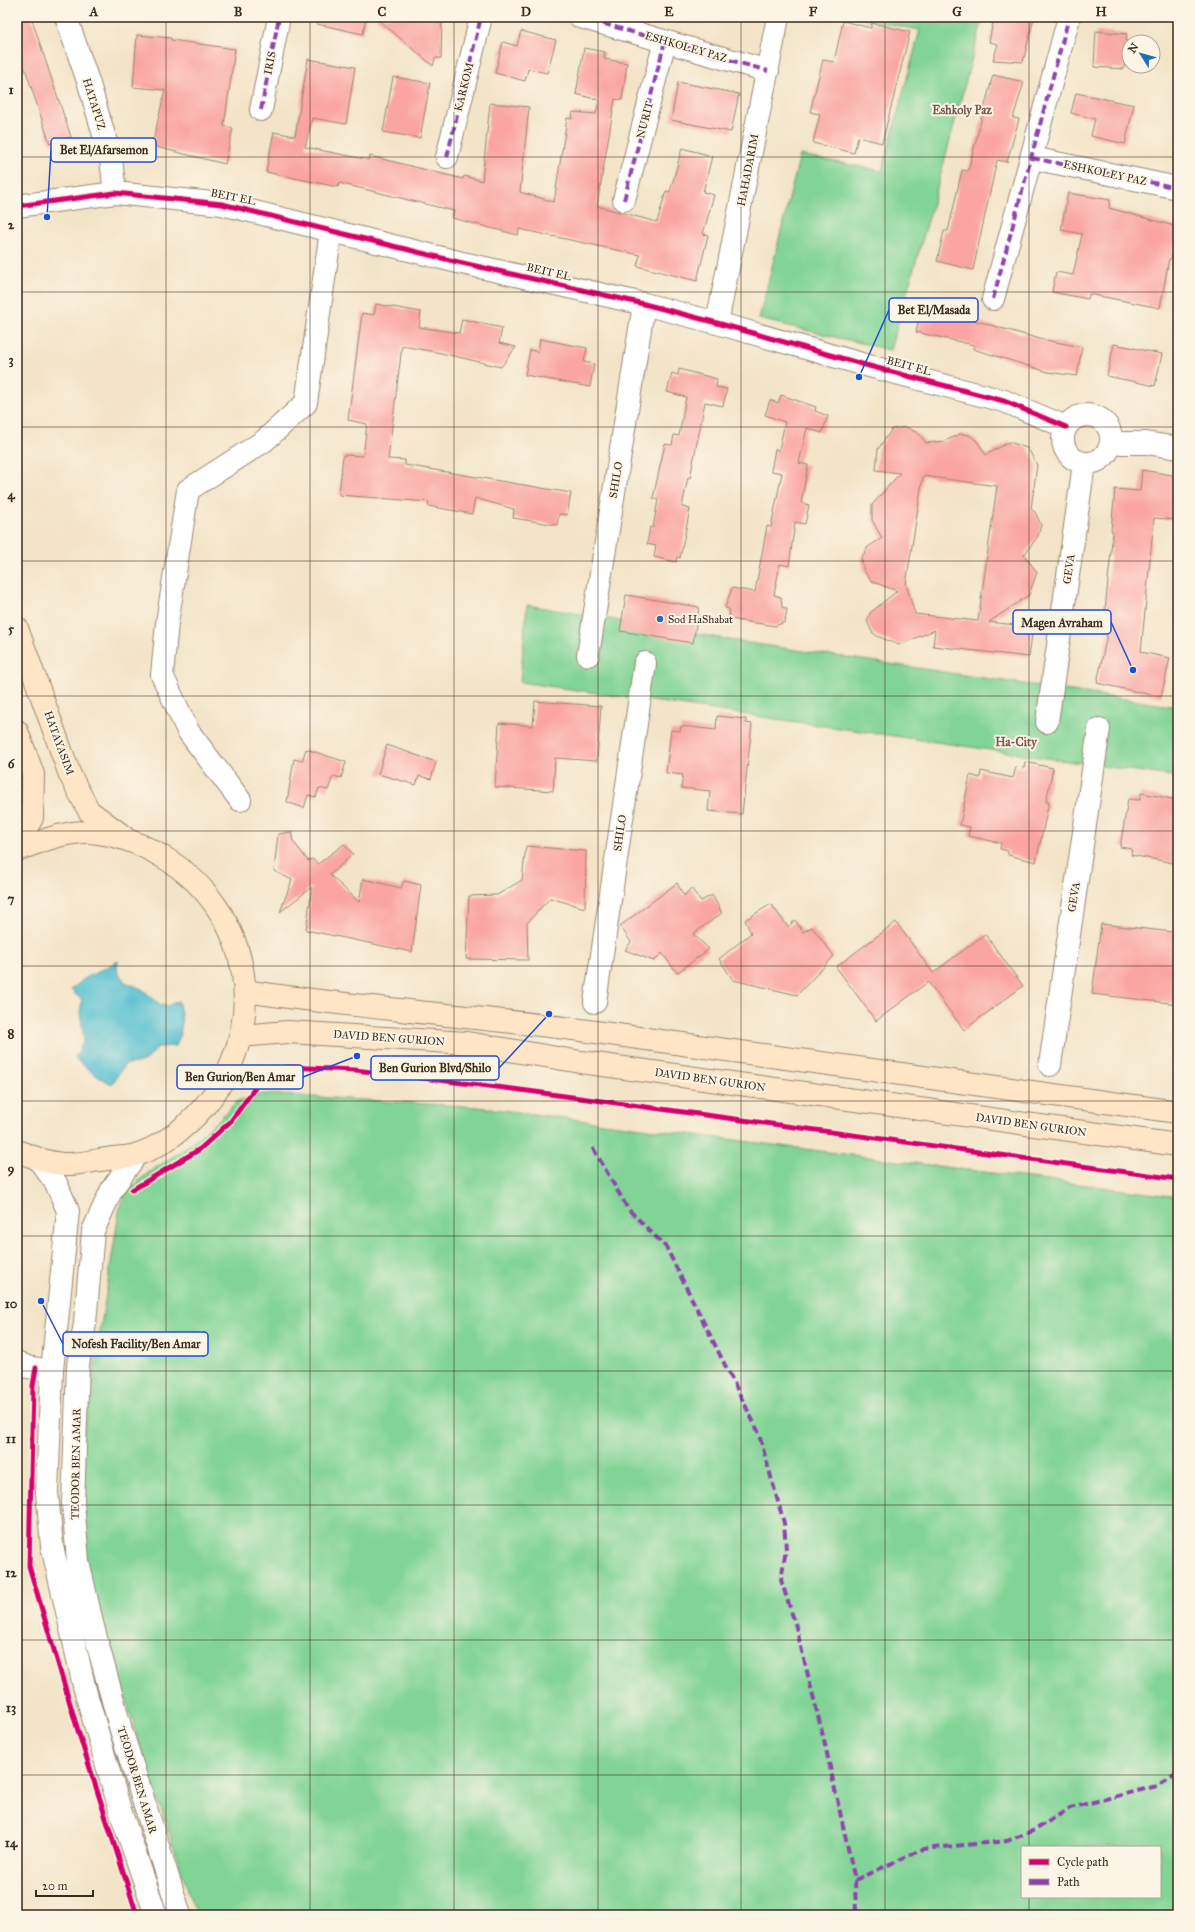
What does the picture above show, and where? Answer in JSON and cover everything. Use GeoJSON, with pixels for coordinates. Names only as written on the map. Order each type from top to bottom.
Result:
{"type":"FeatureCollection","features":[{"type":"Feature","properties":{"kind":"main road","name":"HATAYASIM"},"geometry":{"type":"LineString","coordinates":[[17,628],[70,775],[89,811],[127,839]]}},
{"type":"Feature","properties":{"kind":"main road"},"geometry":{"type":"LineString","coordinates":[[17,731],[33,774],[32,818],[17,843]]}},
{"type":"Feature","properties":{"kind":"main road"},"geometry":{"type":"LineString","coordinates":[[17,850],[57,836],[89,832],[127,839],[152,850],[180,867],[203,888],[222,913],[236,942],[244,975],[246,991],[241,1036],[230,1068],[213,1097],[192,1121],[164,1141],[136,1155],[69,1164],[38,1159],[17,1151]]}},
{"type":"Feature","properties":{"kind":"main road"},"geometry":{"type":"LineString","coordinates":[[246,991],[321,1002],[456,1015],[587,1031],[1178,1112]]}},
{"type":"Feature","properties":{"kind":"main road","name":"DAVID BEN GURION"},"geometry":{"type":"LineString","coordinates":[[241,1036],[288,1032],[467,1043],[582,1062],[1178,1146]]}},
{"type":"Feature","properties":{"kind":"street","name":"HATAPUZ"},"geometry":{"type":"LineString","coordinates":[[66,17],[89,84],[111,159],[115,193]]}},
{"type":"Feature","properties":{"kind":"street","name":"IRIS"},"geometry":{"type":"LineString","coordinates":[[261,110],[279,17]]}},
{"type":"Feature","properties":{"kind":"street","name":"KARKOM"},"geometry":{"type":"LineString","coordinates":[[447,157],[481,17]]}},
{"type":"Feature","properties":{"kind":"street","name":"ESHKOLEY PAZ"},"geometry":{"type":"LineString","coordinates":[[580,17],[665,40],[768,71]]}},
{"type":"Feature","properties":{"kind":"street","name":"HAHADARIM"},"geometry":{"type":"LineString","coordinates":[[717,323],[778,17]]}},
{"type":"Feature","properties":{"kind":"street"},"geometry":{"type":"LineString","coordinates":[[993,299],[1069,17]]}},
{"type":"Feature","properties":{"kind":"street","name":"NURIT"},"geometry":{"type":"LineString","coordinates":[[624,200],[665,40]]}},
{"type":"Feature","properties":{"kind":"street","name":"ESHKOLEY PAZ"},"geometry":{"type":"LineString","coordinates":[[1032,158],[1178,188]]}},
{"type":"Feature","properties":{"kind":"street","name":"BEIT EL"},"geometry":{"type":"LineString","coordinates":[[17,206],[115,193],[222,204],[458,262],[644,304],[717,323],[869,366],[1004,401],[1066,427]]}},
{"type":"Feature","properties":{"kind":"street"},"geometry":{"type":"LineString","coordinates":[[240,800],[188,731],[162,675],[168,623],[188,490],[264,440],[306,403],[331,231]]}},
{"type":"Feature","properties":{"kind":"street","name":"SHILO"},"geometry":{"type":"LineString","coordinates":[[588,655],[644,304]]}},
{"type":"Feature","properties":{"kind":"street"},"geometry":{"type":"LineString","coordinates":[[1079,416],[1095,416],[1108,427],[1111,435],[1111,443],[1109,450],[1099,461],[1084,464],[1076,461],[1065,450],[1063,442],[1066,427],[1071,420],[1079,416]]}},
{"type":"Feature","properties":{"kind":"street"},"geometry":{"type":"LineString","coordinates":[[1111,443],[1146,442],[1178,448]]}},
{"type":"Feature","properties":{"kind":"street","name":"GEVA"},"geometry":{"type":"LineString","coordinates":[[1047,722],[1084,464]]}},
{"type":"Feature","properties":{"kind":"street","name":"SHILO"},"geometry":{"type":"LineString","coordinates":[[594,1002],[645,663]]}},
{"type":"Feature","properties":{"kind":"street","name":"GEVA"},"geometry":{"type":"LineString","coordinates":[[1050,1065],[1099,729]]}},
{"type":"Feature","properties":{"kind":"street","name":"TEODOR BEN AMAR"},"geometry":{"type":"LineString","coordinates":[[136,1155],[112,1189],[93,1231],[85,1323],[78,1365],[74,1503],[78,1560],[93,1627],[121,1730],[180,1915]]}},
{"type":"Feature","properties":{"kind":"street"},"geometry":{"type":"LineString","coordinates":[[38,1159],[56,1183],[68,1211],[52,1371],[47,1492],[52,1546],[85,1690],[121,1813],[156,1915]]}},
{"type":"Feature","properties":{"kind":"street"},"geometry":{"type":"LineString","coordinates":[[17,1362],[27,1367],[52,1371]]}},
{"type":"Feature","properties":{"kind":"green space"},"geometry":{"type":"Polygon","coordinates":[[[853,17],[983,17],[930,214],[890,350],[759,319],[800,155],[882,171],[920,30],[853,17]]]}},
{"type":"Feature","properties":{"kind":"green space"},"geometry":{"type":"Polygon","coordinates":[[[527,605],[749,643],[1178,707],[1178,777],[520,682],[527,605]]]}},
{"type":"Feature","properties":{"kind":"green space"},"geometry":{"type":"Polygon","coordinates":[[[264,1094],[478,1107],[1178,1197],[1178,1915],[196,1915],[73,1539],[79,1464],[120,1206],[128,1191],[149,1172],[183,1150],[217,1122],[237,1101],[264,1094]]]}},
{"type":"Feature","properties":{"kind":"water"},"geometry":{"type":"Polygon","coordinates":[[[118,961],[117,970],[125,982],[142,989],[161,1005],[167,1006],[178,1001],[182,1024],[176,1046],[157,1047],[151,1056],[144,1061],[125,1064],[112,1084],[100,1078],[75,1059],[84,1040],[80,1013],[82,1000],[71,990],[84,979],[118,961]]]}},
{"type":"Feature","properties":{"kind":"building"},"geometry":{"type":"Polygon","coordinates":[[[17,17],[31,17],[71,137],[50,144],[17,44],[17,17]]]}},
{"type":"Feature","properties":{"kind":"building"},"geometry":{"type":"Polygon","coordinates":[[[318,17],[366,17],[363,34],[317,24],[318,17]]]}},
{"type":"Feature","properties":{"kind":"building"},"geometry":{"type":"Polygon","coordinates":[[[375,17],[442,17],[441,58],[435,58],[433,66],[375,17]]]}},
{"type":"Feature","properties":{"kind":"building"},"geometry":{"type":"Polygon","coordinates":[[[994,17],[1034,17],[1023,62],[993,60],[998,44],[989,42],[994,17]]]}},
{"type":"Feature","properties":{"kind":"building"},"geometry":{"type":"Polygon","coordinates":[[[843,21],[871,28],[872,23],[910,32],[882,143],[858,137],[854,153],[813,143],[820,114],[810,112],[823,60],[834,62],[843,21]]]}},
{"type":"Feature","properties":{"kind":"building"},"geometry":{"type":"Polygon","coordinates":[[[521,31],[556,40],[547,73],[528,69],[525,81],[495,73],[503,42],[517,46],[521,31]]]}},
{"type":"Feature","properties":{"kind":"building"},"geometry":{"type":"Polygon","coordinates":[[[1096,31],[1127,34],[1121,34],[1121,69],[1094,67],[1096,31]]]}},
{"type":"Feature","properties":{"kind":"building"},"geometry":{"type":"Polygon","coordinates":[[[137,35],[171,38],[171,40],[235,49],[224,126],[233,128],[225,164],[152,146],[165,90],[133,87],[137,35]]]}},
{"type":"Feature","properties":{"kind":"building"},"geometry":{"type":"Polygon","coordinates":[[[584,48],[605,52],[604,59],[627,63],[622,100],[615,99],[597,206],[657,222],[666,191],[670,192],[682,148],[712,156],[703,192],[714,195],[703,234],[708,235],[697,281],[637,266],[640,255],[519,229],[518,235],[452,218],[454,211],[339,183],[338,187],[266,172],[274,132],[295,136],[308,59],[355,67],[346,124],[312,118],[305,147],[369,160],[370,156],[463,179],[464,176],[482,181],[490,103],[529,107],[520,192],[554,202],[567,118],[572,119],[573,112],[596,114],[599,100],[576,94],[584,48]]]}},
{"type":"Feature","properties":{"kind":"building"},"geometry":{"type":"Polygon","coordinates":[[[993,75],[1024,82],[1013,118],[1019,119],[1007,162],[997,160],[973,270],[937,261],[944,231],[948,231],[962,170],[968,171],[993,75]]]}},
{"type":"Feature","properties":{"kind":"building"},"geometry":{"type":"Polygon","coordinates":[[[393,77],[430,83],[420,138],[383,132],[393,77]]]}},
{"type":"Feature","properties":{"kind":"building"},"geometry":{"type":"Polygon","coordinates":[[[678,82],[739,94],[731,132],[671,120],[678,82]]]}},
{"type":"Feature","properties":{"kind":"building"},"geometry":{"type":"Polygon","coordinates":[[[1076,93],[1134,105],[1125,144],[1091,136],[1095,119],[1071,113],[1076,93]]]}},
{"type":"Feature","properties":{"kind":"building"},"geometry":{"type":"Polygon","coordinates":[[[1068,193],[1110,200],[1109,208],[1178,227],[1178,234],[1171,259],[1169,259],[1160,308],[1089,294],[1088,299],[1052,292],[1056,272],[1073,275],[1082,234],[1061,230],[1068,193]]]}},
{"type":"Feature","properties":{"kind":"building"},"geometry":{"type":"Polygon","coordinates":[[[931,300],[957,305],[955,315],[1040,339],[1082,347],[1077,376],[1048,372],[973,349],[974,345],[916,332],[919,318],[927,319],[931,300]]]}},
{"type":"Feature","properties":{"kind":"building"},"geometry":{"type":"Polygon","coordinates":[[[376,304],[421,312],[419,327],[459,333],[462,319],[502,328],[499,343],[516,347],[501,367],[441,353],[402,346],[388,459],[405,460],[405,465],[571,493],[567,515],[559,514],[557,525],[513,518],[514,509],[475,498],[472,514],[428,506],[429,502],[339,495],[343,455],[363,456],[367,424],[348,420],[362,313],[374,315],[376,304]]]}},
{"type":"Feature","properties":{"kind":"building"},"geometry":{"type":"Polygon","coordinates":[[[540,339],[587,348],[584,362],[594,364],[590,387],[525,375],[530,350],[538,352],[540,339]]]}},
{"type":"Feature","properties":{"kind":"building"},"geometry":{"type":"Polygon","coordinates":[[[1114,344],[1162,354],[1155,386],[1107,376],[1114,344]]]}},
{"type":"Feature","properties":{"kind":"building"},"geometry":{"type":"Polygon","coordinates":[[[679,369],[717,379],[716,387],[727,389],[723,406],[705,402],[690,478],[688,477],[682,507],[690,509],[680,558],[677,557],[676,562],[654,557],[656,546],[647,544],[650,527],[653,528],[658,500],[653,498],[665,444],[672,445],[674,435],[679,436],[686,397],[667,392],[672,373],[678,375],[679,369]]]}},
{"type":"Feature","properties":{"kind":"building"},"geometry":{"type":"Polygon","coordinates":[[[781,395],[816,407],[815,411],[828,416],[822,433],[807,428],[799,463],[808,465],[801,503],[809,505],[805,524],[795,522],[789,566],[780,564],[774,595],[781,597],[782,607],[787,609],[785,622],[775,626],[730,619],[729,609],[725,608],[732,588],[755,592],[767,526],[771,527],[782,473],[771,471],[775,449],[779,450],[785,422],[765,415],[770,400],[778,403],[781,395]]]}},
{"type":"Feature","properties":{"kind":"building"},"geometry":{"type":"Polygon","coordinates":[[[906,427],[919,434],[926,443],[945,441],[960,434],[969,435],[977,441],[986,455],[1009,442],[1027,448],[1030,452],[1037,465],[1031,509],[1035,512],[1041,525],[1038,536],[1024,555],[1037,572],[1029,595],[989,622],[1033,627],[1029,657],[933,646],[935,630],[899,645],[877,636],[872,632],[867,621],[870,613],[897,591],[871,581],[864,571],[861,558],[868,547],[882,538],[872,520],[872,505],[900,473],[876,470],[878,449],[892,429],[906,427]],[[923,476],[906,584],[915,614],[978,621],[997,486],[923,476]]]}},
{"type":"Feature","properties":{"kind":"building"},"geometry":{"type":"Polygon","coordinates":[[[1142,470],[1178,476],[1178,520],[1154,518],[1141,652],[1170,658],[1161,697],[1097,683],[1110,620],[1104,620],[1113,531],[1111,531],[1115,489],[1140,491],[1142,470]]]}},
{"type":"Feature","properties":{"kind":"building","name":"Sod HaShabat"},"geometry":{"type":"Polygon","coordinates":[[[626,595],[699,607],[693,643],[620,631],[626,595]]]}},
{"type":"Feature","properties":{"kind":"building"},"geometry":{"type":"Polygon","coordinates":[[[535,701],[601,706],[597,761],[555,758],[553,791],[495,787],[499,723],[533,726],[535,701]]]}},
{"type":"Feature","properties":{"kind":"building"},"geometry":{"type":"Polygon","coordinates":[[[717,716],[746,719],[746,723],[752,724],[742,814],[708,811],[710,791],[681,788],[683,775],[666,773],[671,730],[680,731],[681,726],[716,730],[717,716]]]}},
{"type":"Feature","properties":{"kind":"building"},"geometry":{"type":"Polygon","coordinates":[[[387,745],[436,762],[431,779],[419,776],[416,785],[378,774],[387,745]]]}},
{"type":"Feature","properties":{"kind":"building"},"geometry":{"type":"Polygon","coordinates":[[[306,749],[346,762],[341,778],[333,776],[328,790],[319,788],[316,797],[308,795],[304,808],[287,802],[294,759],[302,761],[306,749]]]}},
{"type":"Feature","properties":{"kind":"building"},"geometry":{"type":"Polygon","coordinates":[[[1025,762],[1053,768],[1046,802],[1049,802],[1036,862],[1008,855],[1008,851],[1000,849],[1001,843],[968,836],[970,827],[960,825],[970,775],[980,778],[981,771],[1013,778],[1016,767],[1024,768],[1025,762]]]}},
{"type":"Feature","properties":{"kind":"building"},"geometry":{"type":"Polygon","coordinates":[[[1141,793],[1178,800],[1178,864],[1131,855],[1132,849],[1120,847],[1128,799],[1140,800],[1141,793]]]}},
{"type":"Feature","properties":{"kind":"building"},"geometry":{"type":"Polygon","coordinates":[[[291,832],[293,841],[308,861],[312,859],[318,864],[344,844],[353,854],[330,875],[359,902],[363,879],[401,888],[404,881],[421,885],[412,952],[306,930],[312,887],[280,912],[292,880],[274,871],[278,834],[291,832]]]}},
{"type":"Feature","properties":{"kind":"building"},"geometry":{"type":"Polygon","coordinates":[[[526,846],[586,851],[585,908],[550,898],[527,923],[528,960],[466,959],[469,896],[497,895],[522,880],[526,846]]]}},
{"type":"Feature","properties":{"kind":"building"},"geometry":{"type":"Polygon","coordinates":[[[677,883],[684,896],[691,888],[701,901],[712,895],[722,913],[693,934],[709,949],[677,973],[662,953],[654,961],[625,950],[631,942],[620,926],[677,883]]]}},
{"type":"Feature","properties":{"kind":"building"},"geometry":{"type":"Polygon","coordinates":[[[771,904],[788,927],[795,920],[803,932],[812,927],[834,956],[797,995],[733,980],[719,959],[751,933],[745,920],[771,904]]]}},
{"type":"Feature","properties":{"kind":"building"},"geometry":{"type":"Polygon","coordinates":[[[896,922],[933,973],[985,934],[1023,986],[964,1030],[928,982],[876,1021],[836,967],[896,922]]]}},
{"type":"Feature","properties":{"kind":"building"},"geometry":{"type":"Polygon","coordinates":[[[1101,924],[1173,932],[1173,935],[1178,935],[1178,1004],[1092,994],[1101,924]]]}},
{"type":"Feature","properties":{"kind":"marked path"},"geometry":{"type":"LineString","coordinates":[[261,110],[279,17]]}},
{"type":"Feature","properties":{"kind":"marked path"},"geometry":{"type":"LineString","coordinates":[[447,157],[481,17]]}},
{"type":"Feature","properties":{"kind":"marked path"},"geometry":{"type":"LineString","coordinates":[[580,17],[768,71]]}},
{"type":"Feature","properties":{"kind":"marked path"},"geometry":{"type":"LineString","coordinates":[[993,299],[1069,17]]}},
{"type":"Feature","properties":{"kind":"marked path"},"geometry":{"type":"LineString","coordinates":[[624,200],[665,41]]}},
{"type":"Feature","properties":{"kind":"marked path"},"geometry":{"type":"LineString","coordinates":[[1032,158],[1178,188]]}},
{"type":"Feature","properties":{"kind":"marked path"},"geometry":{"type":"LineString","coordinates":[[593,1148],[628,1209],[666,1247],[758,1431],[784,1523],[786,1549],[781,1580],[795,1623],[824,1740],[855,1880],[856,1915]]}},
{"type":"Feature","properties":{"kind":"marked path"},"geometry":{"type":"LineString","coordinates":[[855,1880],[923,1849],[1007,1841],[1035,1830],[1070,1808],[1157,1786],[1178,1774]]}},
{"type":"Feature","properties":{"kind":"cycle path"},"geometry":{"type":"LineString","coordinates":[[17,206],[115,193],[222,204],[458,262],[644,304],[717,323],[869,366],[1004,401],[1066,427]]}},
{"type":"Feature","properties":{"kind":"cycle path"},"geometry":{"type":"LineString","coordinates":[[132,1190],[200,1149],[231,1121],[260,1081],[286,1067],[355,1070],[513,1089],[1178,1179]]}},
{"type":"Feature","properties":{"kind":"cycle path"},"geometry":{"type":"LineString","coordinates":[[36,1368],[33,1386],[29,1566],[79,1734],[137,1915]]}},
{"type":"Feature","properties":{"kind":"place","name":"Bet El/Afarsemon"},"geometry":{"type":"Point","coordinates":[47,217]}},
{"type":"Feature","properties":{"kind":"place","name":"Bet El/Masada"},"geometry":{"type":"Point","coordinates":[859,377]}},
{"type":"Feature","properties":{"kind":"place","name":"Sod HaShabat"},"geometry":{"type":"Point","coordinates":[660,619]}},
{"type":"Feature","properties":{"kind":"place","name":"Magen Avraham"},"geometry":{"type":"Point","coordinates":[1133,670]}},
{"type":"Feature","properties":{"kind":"place","name":"Ben Gurion Blvd/Shilo"},"geometry":{"type":"Point","coordinates":[549,1014]}},
{"type":"Feature","properties":{"kind":"place","name":"Ben Gurion/Ben Amar"},"geometry":{"type":"Point","coordinates":[357,1056]}},
{"type":"Feature","properties":{"kind":"place","name":"Nofesh Facility/Ben Amar"},"geometry":{"type":"Point","coordinates":[41,1301]}},
{"type":"Feature","properties":{"kind":"district","name":"Eshkoly Paz"},"geometry":{"type":"Point","coordinates":[962,110]}},
{"type":"Feature","properties":{"kind":"district","name":"Ha-City"},"geometry":{"type":"Point","coordinates":[1016,742]}}]}
